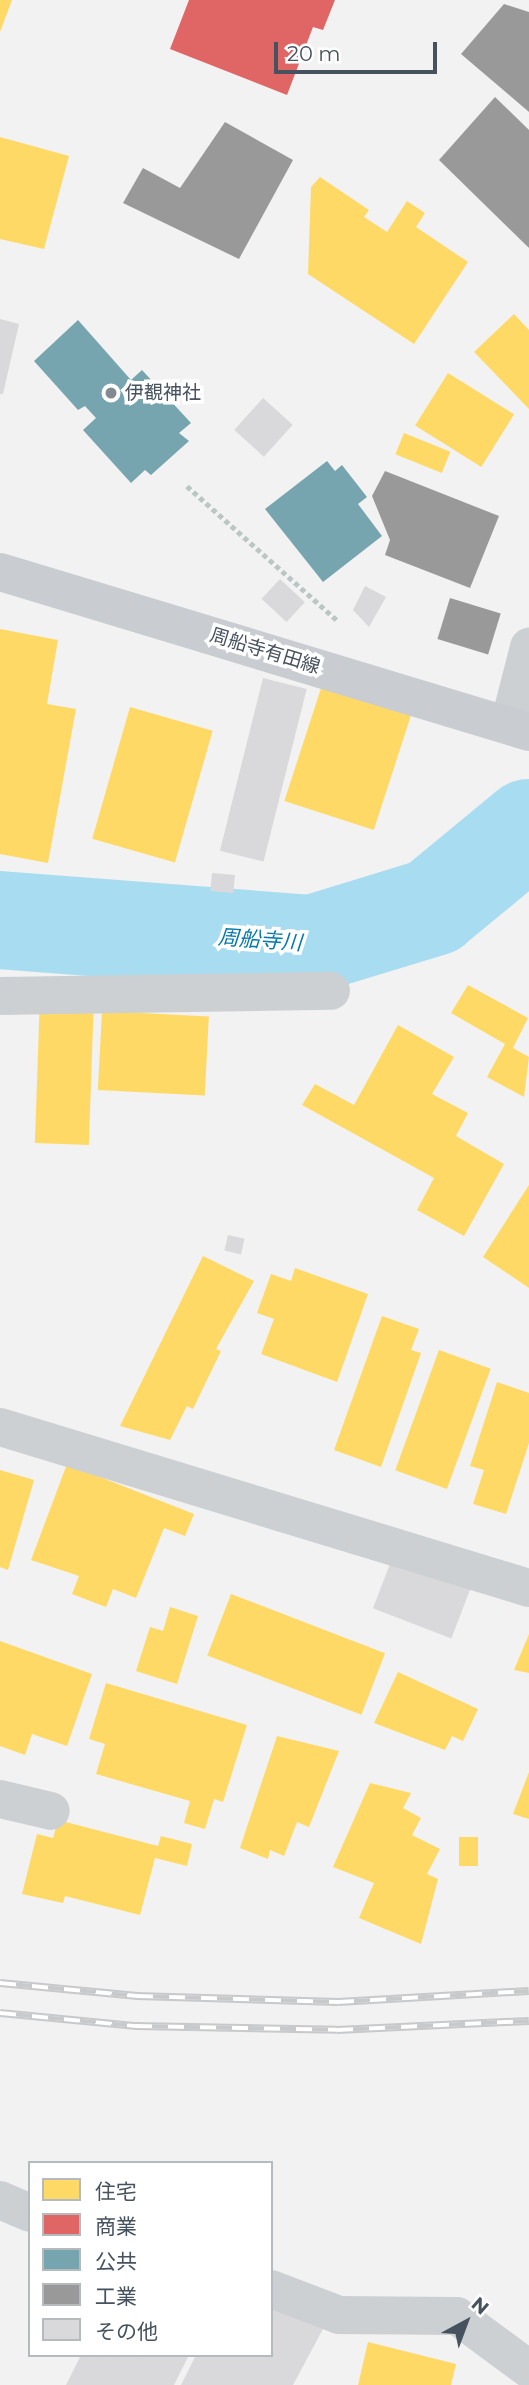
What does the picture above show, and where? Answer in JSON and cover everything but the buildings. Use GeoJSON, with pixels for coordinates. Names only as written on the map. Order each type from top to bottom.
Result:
{"type":"FeatureCollection","features":[{"type":"Feature","properties":{"kind":"main road","name":"周船寺有田線"},"geometry":{"type":"LineString","coordinates":[[0,572],[519,728]]}},
{"type":"Feature","properties":{"kind":"street"},"geometry":{"type":"LineString","coordinates":[[519,728],[529,647]]}},
{"type":"Feature","properties":{"kind":"street"},"geometry":{"type":"LineString","coordinates":[[0,996],[331,991]]}},
{"type":"Feature","properties":{"kind":"street"},"geometry":{"type":"LineString","coordinates":[[0,1427],[529,1588]]}},
{"type":"Feature","properties":{"kind":"street"},"geometry":{"type":"LineString","coordinates":[[0,1799],[51,1811]]}},
{"type":"Feature","properties":{"kind":"street"},"geometry":{"type":"LineString","coordinates":[[0,2200],[28,2212]]}},
{"type":"Feature","properties":{"kind":"street"},"geometry":{"type":"LineString","coordinates":[[273,2290],[339,2315],[457,2316],[529,2369]]}},
{"type":"Feature","properties":{"kind":"path"},"geometry":{"type":"LineString","coordinates":[[187,486],[339,622]]}},
{"type":"Feature","properties":{"kind":"waterway","name":"周船寺川"},"geometry":{"type":"LineString","coordinates":[[0,920],[312,944],[433,907],[529,828]]}},
{"type":"Feature","properties":{"kind":"railway"},"geometry":{"type":"LineString","coordinates":[[0,1983],[137,1996],[338,2002],[529,1991]]}},
{"type":"Feature","properties":{"kind":"railway"},"geometry":{"type":"LineString","coordinates":[[0,2013],[136,2026],[337,2030],[529,2021]]}},
{"type":"Feature","properties":{"kind":"place","name":"伊覩神社"},"geometry":{"type":"Point","coordinates":[111,393]}}]}
